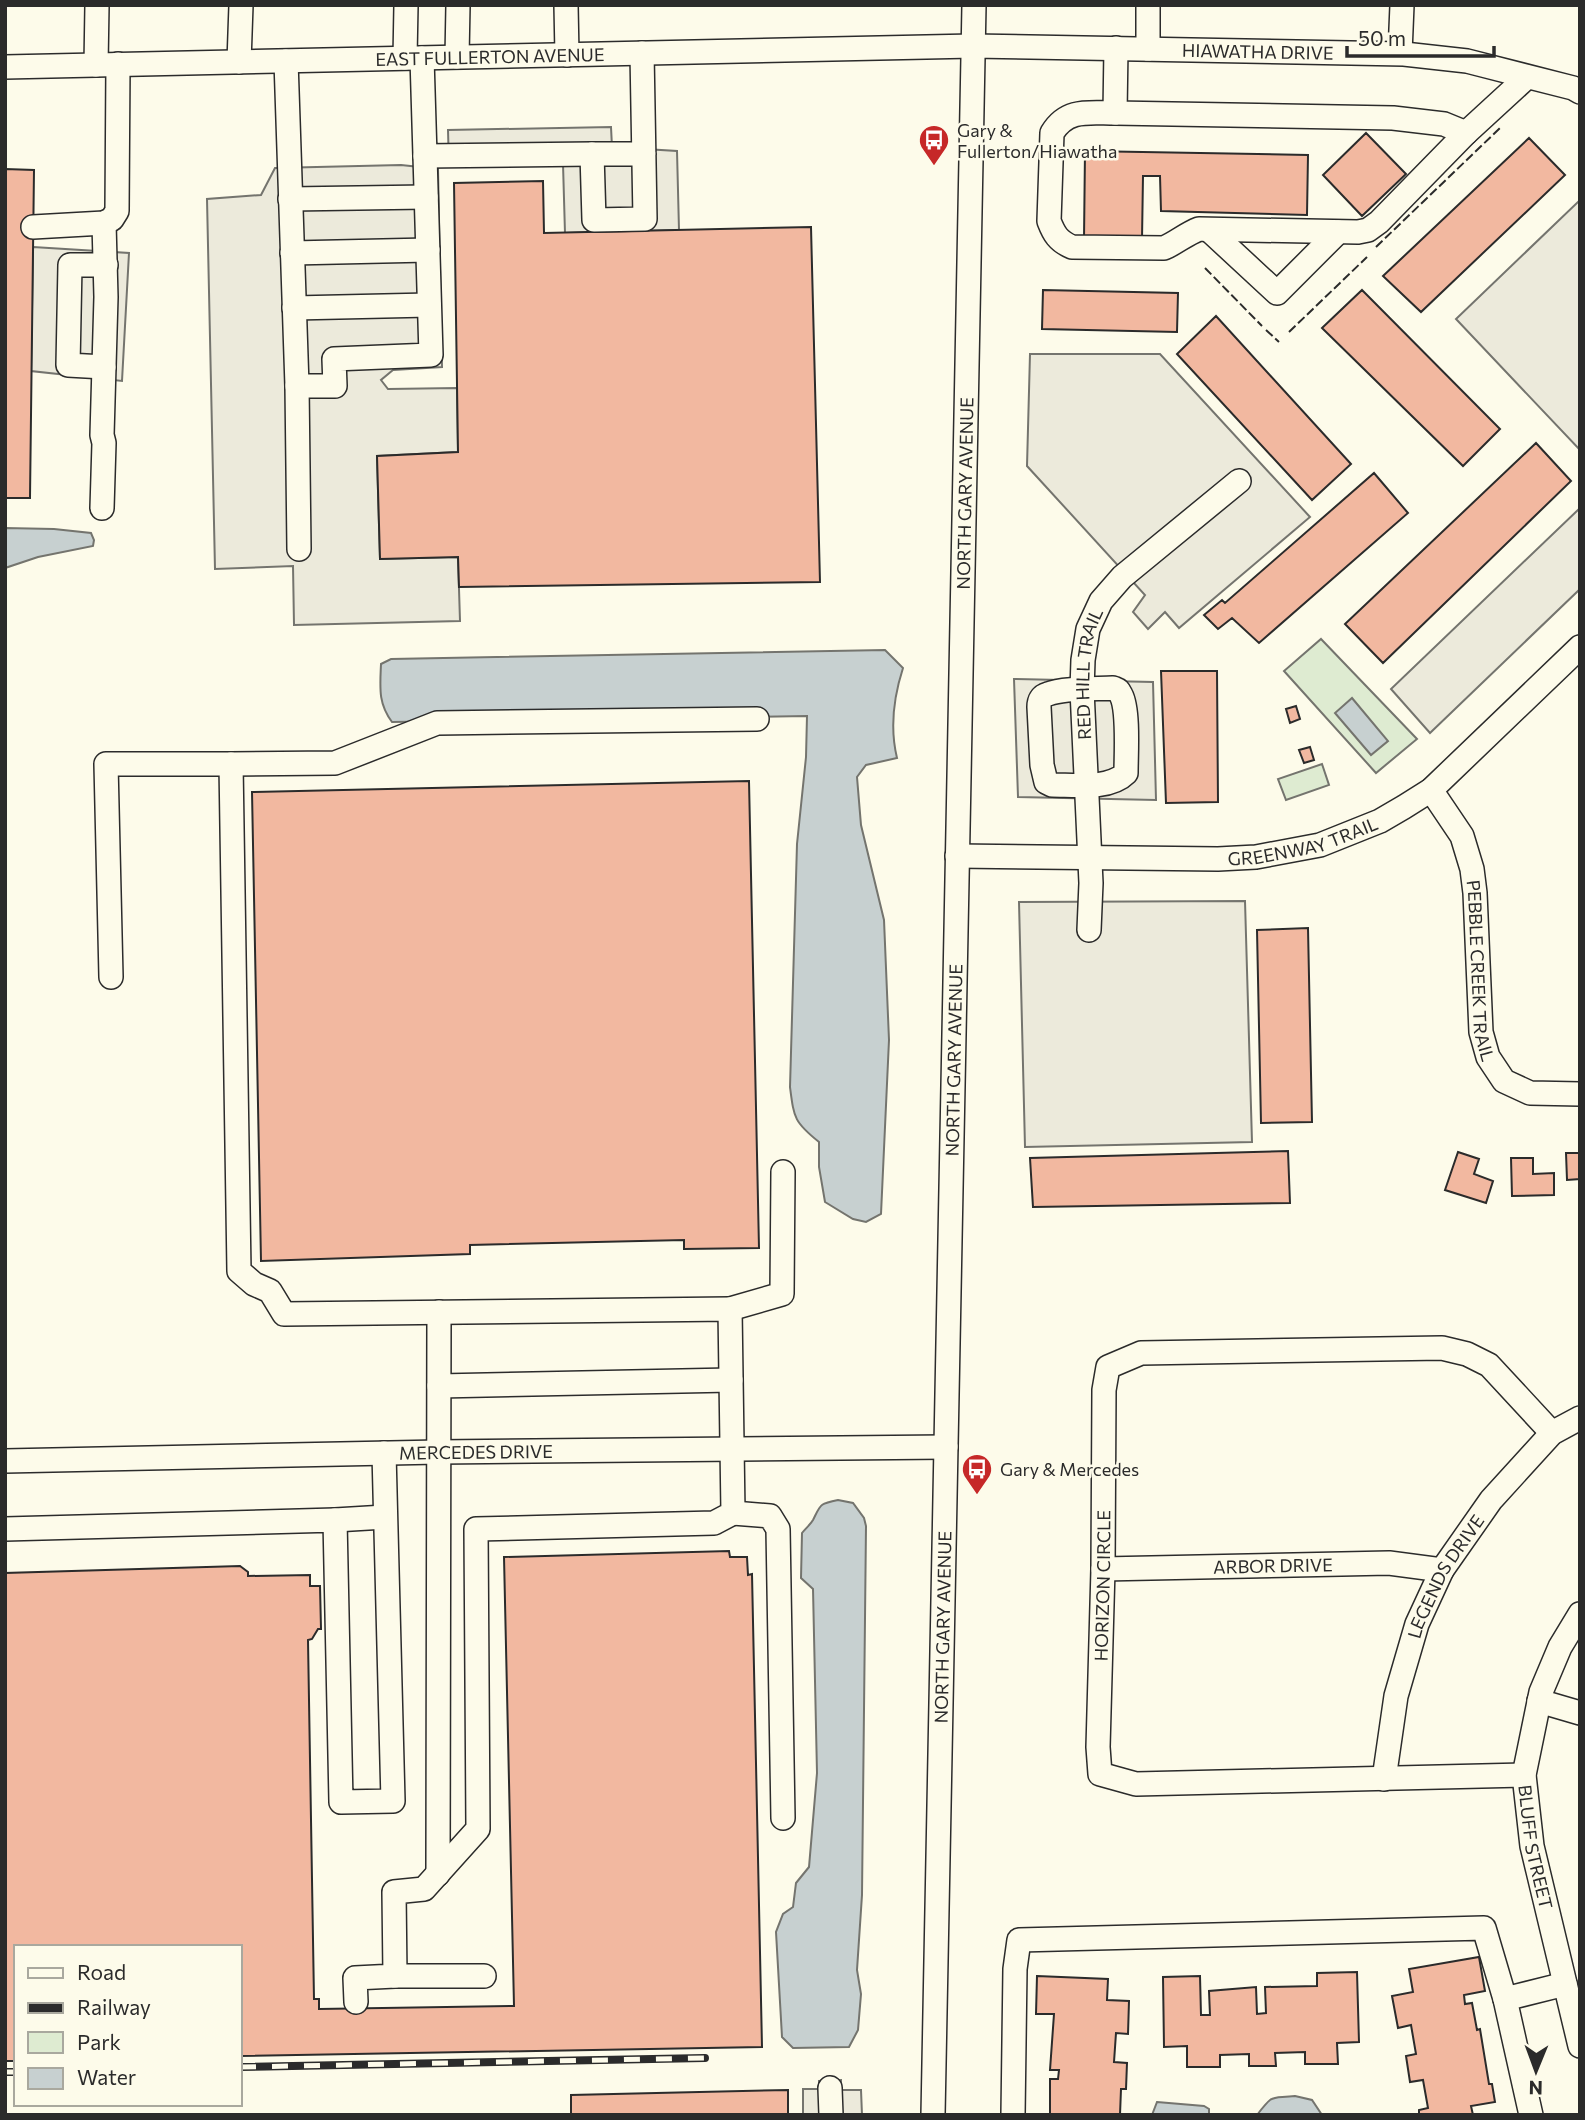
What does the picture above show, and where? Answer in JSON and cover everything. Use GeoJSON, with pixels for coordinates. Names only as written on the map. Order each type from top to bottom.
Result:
{"type":"FeatureCollection","features":[{"type":"Feature","properties":{"kind":"street"},"geometry":{"type":"LineString","coordinates":[[33,227],[104,223],[112,219],[117,211],[107,64],[97,5]]}},
{"type":"Feature","properties":{"kind":"street"},"geometry":{"type":"LineString","coordinates":[[239,62],[241,5]]}},
{"type":"Feature","properties":{"kind":"street"},"geometry":{"type":"LineString","coordinates":[[297,386],[335,386],[334,359],[431,355],[425,156],[406,5]]}},
{"type":"Feature","properties":{"kind":"street"},"geometry":{"type":"LineString","coordinates":[[457,57],[458,5]]}},
{"type":"Feature","properties":{"kind":"street"},"geometry":{"type":"LineString","coordinates":[[566,5],[567,55]]}},
{"type":"Feature","properties":{"kind":"street","name":"NORTH GARY AVENUE"},"geometry":{"type":"LineString","coordinates":[[933,2115],[974,5]]}},
{"type":"Feature","properties":{"kind":"street"},"geometry":{"type":"LineString","coordinates":[[1148,5],[1148,49]]}},
{"type":"Feature","properties":{"kind":"street"},"geometry":{"type":"LineString","coordinates":[[1400,53],[1402,5]]}},
{"type":"Feature","properties":{"kind":"street","name":"EAST FULLERTON AVENUE"},"geometry":{"type":"LineString","coordinates":[[5,67],[973,46]]}},
{"type":"Feature","properties":{"kind":"street","name":"HIAWATHA DRIVE"},"geometry":{"type":"LineString","coordinates":[[973,46],[1400,53],[1466,61],[1527,77],[1578,84]]}},
{"type":"Feature","properties":{"kind":"street"},"geometry":{"type":"LineString","coordinates":[[1115,113],[1116,48]]}},
{"type":"Feature","properties":{"kind":"street"},"geometry":{"type":"LineString","coordinates":[[592,154],[594,220],[645,219],[642,53]]}},
{"type":"Feature","properties":{"kind":"street"},"geometry":{"type":"LineString","coordinates":[[286,61],[297,386],[299,549]]}},
{"type":"Feature","properties":{"kind":"street"},"geometry":{"type":"LineString","coordinates":[[1466,133],[1444,124],[1393,118],[1115,113],[1065,116],[1052,132],[1049,221],[1061,242],[1081,248],[1164,248],[1199,229],[1338,232],[1368,230],[1527,77]]}},
{"type":"Feature","properties":{"kind":"street"},"geometry":{"type":"LineString","coordinates":[[425,156],[644,154]]}},
{"type":"Feature","properties":{"kind":"street"},"geometry":{"type":"LineString","coordinates":[[290,198],[426,197]]}},
{"type":"Feature","properties":{"kind":"street"},"geometry":{"type":"LineString","coordinates":[[102,508],[106,265],[103,251],[104,223]]}},
{"type":"Feature","properties":{"kind":"street"},"geometry":{"type":"LineString","coordinates":[[1209,230],[1277,293],[1338,232]]}},
{"type":"Feature","properties":{"kind":"street"},"geometry":{"type":"LineString","coordinates":[[292,253],[428,250]]}},
{"type":"Feature","properties":{"kind":"street"},"geometry":{"type":"LineString","coordinates":[[104,367],[68,365],[70,265],[106,265]]}},
{"type":"Feature","properties":{"kind":"street"},"geometry":{"type":"LineString","coordinates":[[294,308],[429,305]]}},
{"type":"Feature","properties":{"kind":"street","name":"RED HILL TRAIL"},"geometry":{"type":"LineString","coordinates":[[1090,930],[1090,857],[1082,690],[1088,629],[1101,601],[1122,577],[1239,481]]}},
{"type":"Feature","properties":{"kind":"street","name":"GREENWAY TRAIL"},"geometry":{"type":"LineString","coordinates":[[957,856],[1218,859],[1276,855],[1320,845],[1380,821],[1431,790],[1580,647]]}},
{"type":"Feature","properties":{"kind":"street"},"geometry":{"type":"LineString","coordinates":[[1113,688],[1122,696],[1124,708],[1126,773],[1121,778],[1087,785],[1052,785],[1046,782],[1042,765],[1040,701],[1047,694],[1113,688]]}},
{"type":"Feature","properties":{"kind":"street"},"geometry":{"type":"LineString","coordinates":[[111,977],[106,764],[335,763],[437,723],[757,719]]}},
{"type":"Feature","properties":{"kind":"street"},"geometry":{"type":"LineString","coordinates":[[231,764],[239,1271],[254,1284],[270,1291],[284,1314],[730,1309],[782,1294],[783,1172]]}},
{"type":"Feature","properties":{"kind":"street","name":"PEBBLE CREEK TRAIL"},"geometry":{"type":"LineString","coordinates":[[1431,790],[1462,836],[1472,869],[1481,1032],[1495,1085],[1504,1081],[1530,1093],[1580,1094]]}},
{"type":"Feature","properties":{"kind":"street"},"geometry":{"type":"LineString","coordinates":[[730,1309],[733,1513]]}},
{"type":"Feature","properties":{"kind":"street"},"geometry":{"type":"LineString","coordinates":[[438,1874],[439,1312]]}},
{"type":"Feature","properties":{"kind":"street","name":"HORIZON CIRCLE"},"geometry":{"type":"LineString","coordinates":[[1524,1775],[1136,1784],[1100,1774],[1098,1747],[1104,1391],[1108,1367],[1141,1353],[1442,1348],[1467,1354],[1489,1365],[1552,1433]]}},
{"type":"Feature","properties":{"kind":"street"},"geometry":{"type":"LineString","coordinates":[[439,1386],[731,1380]]}},
{"type":"Feature","properties":{"kind":"street","name":"LEGENDS DRIVE"},"geometry":{"type":"LineString","coordinates":[[1384,1779],[1396,1696],[1418,1624],[1442,1570],[1491,1500],[1552,1433],[1580,1418]]}},
{"type":"Feature","properties":{"kind":"street","name":"MERCEDES DRIVE"},"geometry":{"type":"LineString","coordinates":[[5,1461],[439,1452],[946,1447]]}},
{"type":"Feature","properties":{"kind":"street"},"geometry":{"type":"LineString","coordinates":[[335,1520],[341,1802],[393,1801],[384,1453]]}},
{"type":"Feature","properties":{"kind":"street"},"geometry":{"type":"LineString","coordinates":[[395,1976],[394,1892],[424,1889],[478,1829],[476,1529],[714,1523],[733,1513],[770,1516],[778,1529],[783,1818]]}},
{"type":"Feature","properties":{"kind":"street"},"geometry":{"type":"LineString","coordinates":[[5,1529],[385,1517]]}},
{"type":"Feature","properties":{"kind":"street","name":"ARBOR DRIVE"},"geometry":{"type":"LineString","coordinates":[[1103,1569],[1389,1563],[1442,1570]]}},
{"type":"Feature","properties":{"kind":"street","name":"BLUFF STREET"},"geometry":{"type":"LineString","coordinates":[[1580,1614],[1560,1647],[1539,1701],[1524,1775],[1532,1846],[1580,2046]]}},
{"type":"Feature","properties":{"kind":"street"},"geometry":{"type":"LineString","coordinates":[[1539,1701],[1580,1713]]}},
{"type":"Feature","properties":{"kind":"street"},"geometry":{"type":"LineString","coordinates":[[1013,2115],[1015,1969],[1019,1940],[1484,1928],[1505,1999],[1531,2115]]}},
{"type":"Feature","properties":{"kind":"street"},"geometry":{"type":"LineString","coordinates":[[356,2002],[355,1978],[484,1976]]}},
{"type":"Feature","properties":{"kind":"street"},"geometry":{"type":"LineString","coordinates":[[1505,1999],[1565,1984]]}},
{"type":"Feature","properties":{"kind":"street"},"geometry":{"type":"LineString","coordinates":[[830,2088],[831,2115]]}},
{"type":"Feature","properties":{"kind":"green space"},"geometry":{"type":"Polygon","coordinates":[[[1321,639],[1417,739],[1376,773],[1284,671],[1321,639]]]}},
{"type":"Feature","properties":{"kind":"green space"},"geometry":{"type":"Polygon","coordinates":[[[1322,764],[1329,785],[1286,800],[1278,779],[1322,764]]]}},
{"type":"Feature","properties":{"kind":"shaded area"},"geometry":{"type":"Polygon","coordinates":[[[611,127],[612,147],[677,151],[679,230],[565,233],[563,164],[449,167],[448,130],[611,127]]]}},
{"type":"Feature","properties":{"kind":"shaded area"},"geometry":{"type":"Polygon","coordinates":[[[401,165],[438,169],[442,367],[393,370],[381,380],[388,389],[457,388],[458,452],[377,456],[380,559],[458,557],[460,621],[294,625],[293,566],[215,569],[207,199],[261,195],[275,168],[401,165]]]}},
{"type":"Feature","properties":{"kind":"shaded area"},"geometry":{"type":"Polygon","coordinates":[[[1580,200],[1580,450],[1456,319],[1580,200]]]}},
{"type":"Feature","properties":{"kind":"shaded area"},"geometry":{"type":"Polygon","coordinates":[[[33,247],[129,253],[122,381],[31,371],[33,247]]]}},
{"type":"Feature","properties":{"kind":"shaded area"},"geometry":{"type":"Polygon","coordinates":[[[1030,354],[1160,354],[1310,517],[1179,628],[1165,612],[1148,629],[1133,612],[1145,595],[1027,466],[1030,354]]]}},
{"type":"Feature","properties":{"kind":"shaded area"},"geometry":{"type":"Polygon","coordinates":[[[1580,508],[1580,589],[1430,733],[1391,689],[1580,508]]]}},
{"type":"Feature","properties":{"kind":"shaded area"},"geometry":{"type":"Polygon","coordinates":[[[1014,679],[1153,682],[1156,800],[1018,797],[1014,679]]]}},
{"type":"Feature","properties":{"kind":"shaded area"},"geometry":{"type":"Polygon","coordinates":[[[1245,901],[1252,1142],[1025,1147],[1019,902],[1245,901]]]}},
{"type":"Feature","properties":{"kind":"shaded area"},"geometry":{"type":"Polygon","coordinates":[[[841,2080],[841,2090],[861,2090],[862,2115],[803,2115],[803,2089],[819,2089],[819,2081],[841,2080]]]}},
{"type":"Feature","properties":{"kind":"water"},"geometry":{"type":"Polygon","coordinates":[[[5,528],[91,533],[93,546],[38,557],[5,568],[5,528]]]}},
{"type":"Feature","properties":{"kind":"water"},"geometry":{"type":"Polygon","coordinates":[[[885,650],[903,668],[894,713],[897,758],[866,765],[857,777],[861,825],[884,920],[889,1040],[881,1214],[866,1222],[853,1219],[825,1202],[819,1167],[819,1142],[797,1119],[790,1087],[797,844],[806,757],[807,716],[392,722],[382,702],[380,681],[381,664],[391,659],[885,650]]]}},
{"type":"Feature","properties":{"kind":"water"},"geometry":{"type":"Polygon","coordinates":[[[1352,698],[1388,741],[1371,755],[1335,713],[1352,698]]]}},
{"type":"Feature","properties":{"kind":"water"},"geometry":{"type":"Polygon","coordinates":[[[838,1500],[853,1503],[864,1518],[866,1526],[862,1895],[857,1970],[861,1994],[858,2030],[849,2047],[793,2048],[782,2037],[776,1932],[783,1914],[793,1907],[796,1883],[809,1867],[817,1773],[813,1589],[801,1578],[802,1533],[821,1506],[838,1500]]]}},
{"type":"Feature","properties":{"kind":"water"},"geometry":{"type":"Polygon","coordinates":[[[1295,2096],[1312,2100],[1322,2115],[1257,2115],[1273,2098],[1295,2096]]]}},
{"type":"Feature","properties":{"kind":"water"},"geometry":{"type":"Polygon","coordinates":[[[1157,2102],[1204,2106],[1209,2109],[1209,2115],[1152,2115],[1157,2102]]]}},
{"type":"Feature","properties":{"kind":"building"},"geometry":{"type":"Polygon","coordinates":[[[1366,133],[1406,174],[1362,216],[1323,175],[1366,133]]]}},
{"type":"Feature","properties":{"kind":"building"},"geometry":{"type":"Polygon","coordinates":[[[1529,138],[1565,175],[1421,312],[1383,276],[1529,138]]]}},
{"type":"Feature","properties":{"kind":"building"},"geometry":{"type":"Polygon","coordinates":[[[1085,151],[1308,155],[1307,215],[1161,211],[1160,176],[1143,176],[1142,239],[1084,239],[1085,151]]]}},
{"type":"Feature","properties":{"kind":"building"},"geometry":{"type":"Polygon","coordinates":[[[5,169],[34,170],[30,498],[5,498],[5,169]]]}},
{"type":"Feature","properties":{"kind":"building"},"geometry":{"type":"Polygon","coordinates":[[[543,181],[544,233],[811,227],[820,582],[459,587],[458,557],[380,559],[377,456],[458,452],[454,183],[543,181]]]}},
{"type":"Feature","properties":{"kind":"building"},"geometry":{"type":"Polygon","coordinates":[[[1043,290],[1178,293],[1177,332],[1042,329],[1043,290]]]}},
{"type":"Feature","properties":{"kind":"building"},"geometry":{"type":"Polygon","coordinates":[[[1362,290],[1500,429],[1463,466],[1322,328],[1362,290]]]}},
{"type":"Feature","properties":{"kind":"building"},"geometry":{"type":"Polygon","coordinates":[[[1216,316],[1351,464],[1312,500],[1177,354],[1216,316]]]}},
{"type":"Feature","properties":{"kind":"building"},"geometry":{"type":"Polygon","coordinates":[[[1536,443],[1571,481],[1383,663],[1345,624],[1536,443]]]}},
{"type":"Feature","properties":{"kind":"building"},"geometry":{"type":"Polygon","coordinates":[[[1374,473],[1408,513],[1259,643],[1232,618],[1218,629],[1204,615],[1222,600],[1225,603],[1374,473]]]}},
{"type":"Feature","properties":{"kind":"building"},"geometry":{"type":"Polygon","coordinates":[[[1161,671],[1217,671],[1218,802],[1166,803],[1161,671]]]}},
{"type":"Feature","properties":{"kind":"building"},"geometry":{"type":"Polygon","coordinates":[[[1296,706],[1300,719],[1290,723],[1286,709],[1296,706]]]}},
{"type":"Feature","properties":{"kind":"building"},"geometry":{"type":"Polygon","coordinates":[[[1310,747],[1314,760],[1304,763],[1299,750],[1310,747]]]}},
{"type":"Feature","properties":{"kind":"building"},"geometry":{"type":"Polygon","coordinates":[[[749,781],[759,1248],[684,1249],[684,1240],[470,1245],[470,1254],[261,1261],[252,792],[749,781]]]}},
{"type":"Feature","properties":{"kind":"building"},"geometry":{"type":"Polygon","coordinates":[[[1308,928],[1312,1122],[1261,1123],[1257,930],[1308,928]]]}},
{"type":"Feature","properties":{"kind":"building"},"geometry":{"type":"Polygon","coordinates":[[[1288,1151],[1290,1203],[1033,1207],[1030,1158],[1288,1151]]]}},
{"type":"Feature","properties":{"kind":"building"},"geometry":{"type":"Polygon","coordinates":[[[1458,1152],[1479,1159],[1474,1174],[1493,1181],[1486,1203],[1445,1190],[1458,1152]]]}},
{"type":"Feature","properties":{"kind":"building"},"geometry":{"type":"Polygon","coordinates":[[[1566,1153],[1580,1153],[1580,1179],[1567,1180],[1566,1153]]]}},
{"type":"Feature","properties":{"kind":"building"},"geometry":{"type":"Polygon","coordinates":[[[1511,1158],[1533,1158],[1533,1174],[1554,1173],[1554,1195],[1512,1196],[1511,1158]]]}},
{"type":"Feature","properties":{"kind":"building"},"geometry":{"type":"Polygon","coordinates":[[[729,1551],[730,1557],[747,1557],[748,1575],[752,1574],[762,2047],[242,2056],[242,1945],[14,1945],[14,2061],[5,2061],[5,1573],[240,1566],[248,1572],[248,1576],[310,1575],[310,1586],[320,1586],[321,1629],[308,1640],[314,1999],[319,1999],[319,2009],[514,2006],[504,1557],[729,1551]]]}},
{"type":"Feature","properties":{"kind":"building"},"geometry":{"type":"Polygon","coordinates":[[[1479,1957],[1485,1991],[1464,1995],[1465,2004],[1472,2003],[1477,2030],[1480,2029],[1489,2084],[1492,2084],[1495,2102],[1471,2106],[1473,2115],[1419,2115],[1419,2110],[1428,2108],[1423,2080],[1410,2082],[1406,2056],[1416,2054],[1411,2025],[1398,2028],[1392,1996],[1413,1992],[1409,1969],[1479,1957]]]}},
{"type":"Feature","properties":{"kind":"building"},"geometry":{"type":"Polygon","coordinates":[[[1357,1972],[1359,2042],[1337,2043],[1338,2064],[1305,2064],[1305,2052],[1275,2053],[1276,2066],[1249,2066],[1249,2054],[1220,2055],[1220,2067],[1187,2067],[1187,2046],[1164,2047],[1163,1977],[1200,1976],[1201,2015],[1210,2015],[1209,1991],[1256,1987],[1257,2014],[1266,2013],[1265,1987],[1317,1986],[1317,1973],[1357,1972]]]}},
{"type":"Feature","properties":{"kind":"building"},"geometry":{"type":"Polygon","coordinates":[[[1037,1976],[1108,1979],[1107,2000],[1129,2001],[1128,2034],[1116,2033],[1114,2062],[1127,2063],[1126,2089],[1121,2089],[1120,2115],[1050,2115],[1050,2079],[1058,2079],[1059,2070],[1050,2070],[1054,2014],[1036,2014],[1037,1976]]]}},
{"type":"Feature","properties":{"kind":"building"},"geometry":{"type":"Polygon","coordinates":[[[788,2090],[788,2115],[571,2115],[571,2095],[788,2090]]]}},
{"type":"Feature","properties":{"kind":"railway"},"geometry":{"type":"LineString","coordinates":[[242,2067],[705,2058]]}},
{"type":"Feature","properties":{"kind":"railway"},"geometry":{"type":"LineString","coordinates":[[5,2072],[14,2072]]}},
{"type":"Feature","properties":{"kind":"fence"},"geometry":{"type":"LineString","coordinates":[[1376,247],[1500,128]]}},
{"type":"Feature","properties":{"kind":"fence"},"geometry":{"type":"LineString","coordinates":[[1289,332],[1367,257]]}},
{"type":"Feature","properties":{"kind":"fence"},"geometry":{"type":"LineString","coordinates":[[1205,268],[1262,326]]}},
{"type":"Feature","properties":{"kind":"fence"},"geometry":{"type":"LineString","coordinates":[[1266,330],[1279,342]]}},
{"type":"Feature","properties":{"kind":"place","name":"Gary & Fullerton/Hiawatha"},"geometry":{"type":"Point","coordinates":[934,167]}},
{"type":"Feature","properties":{"kind":"place","name":"Gary & Mercedes"},"geometry":{"type":"Point","coordinates":[977,1496]}}]}
